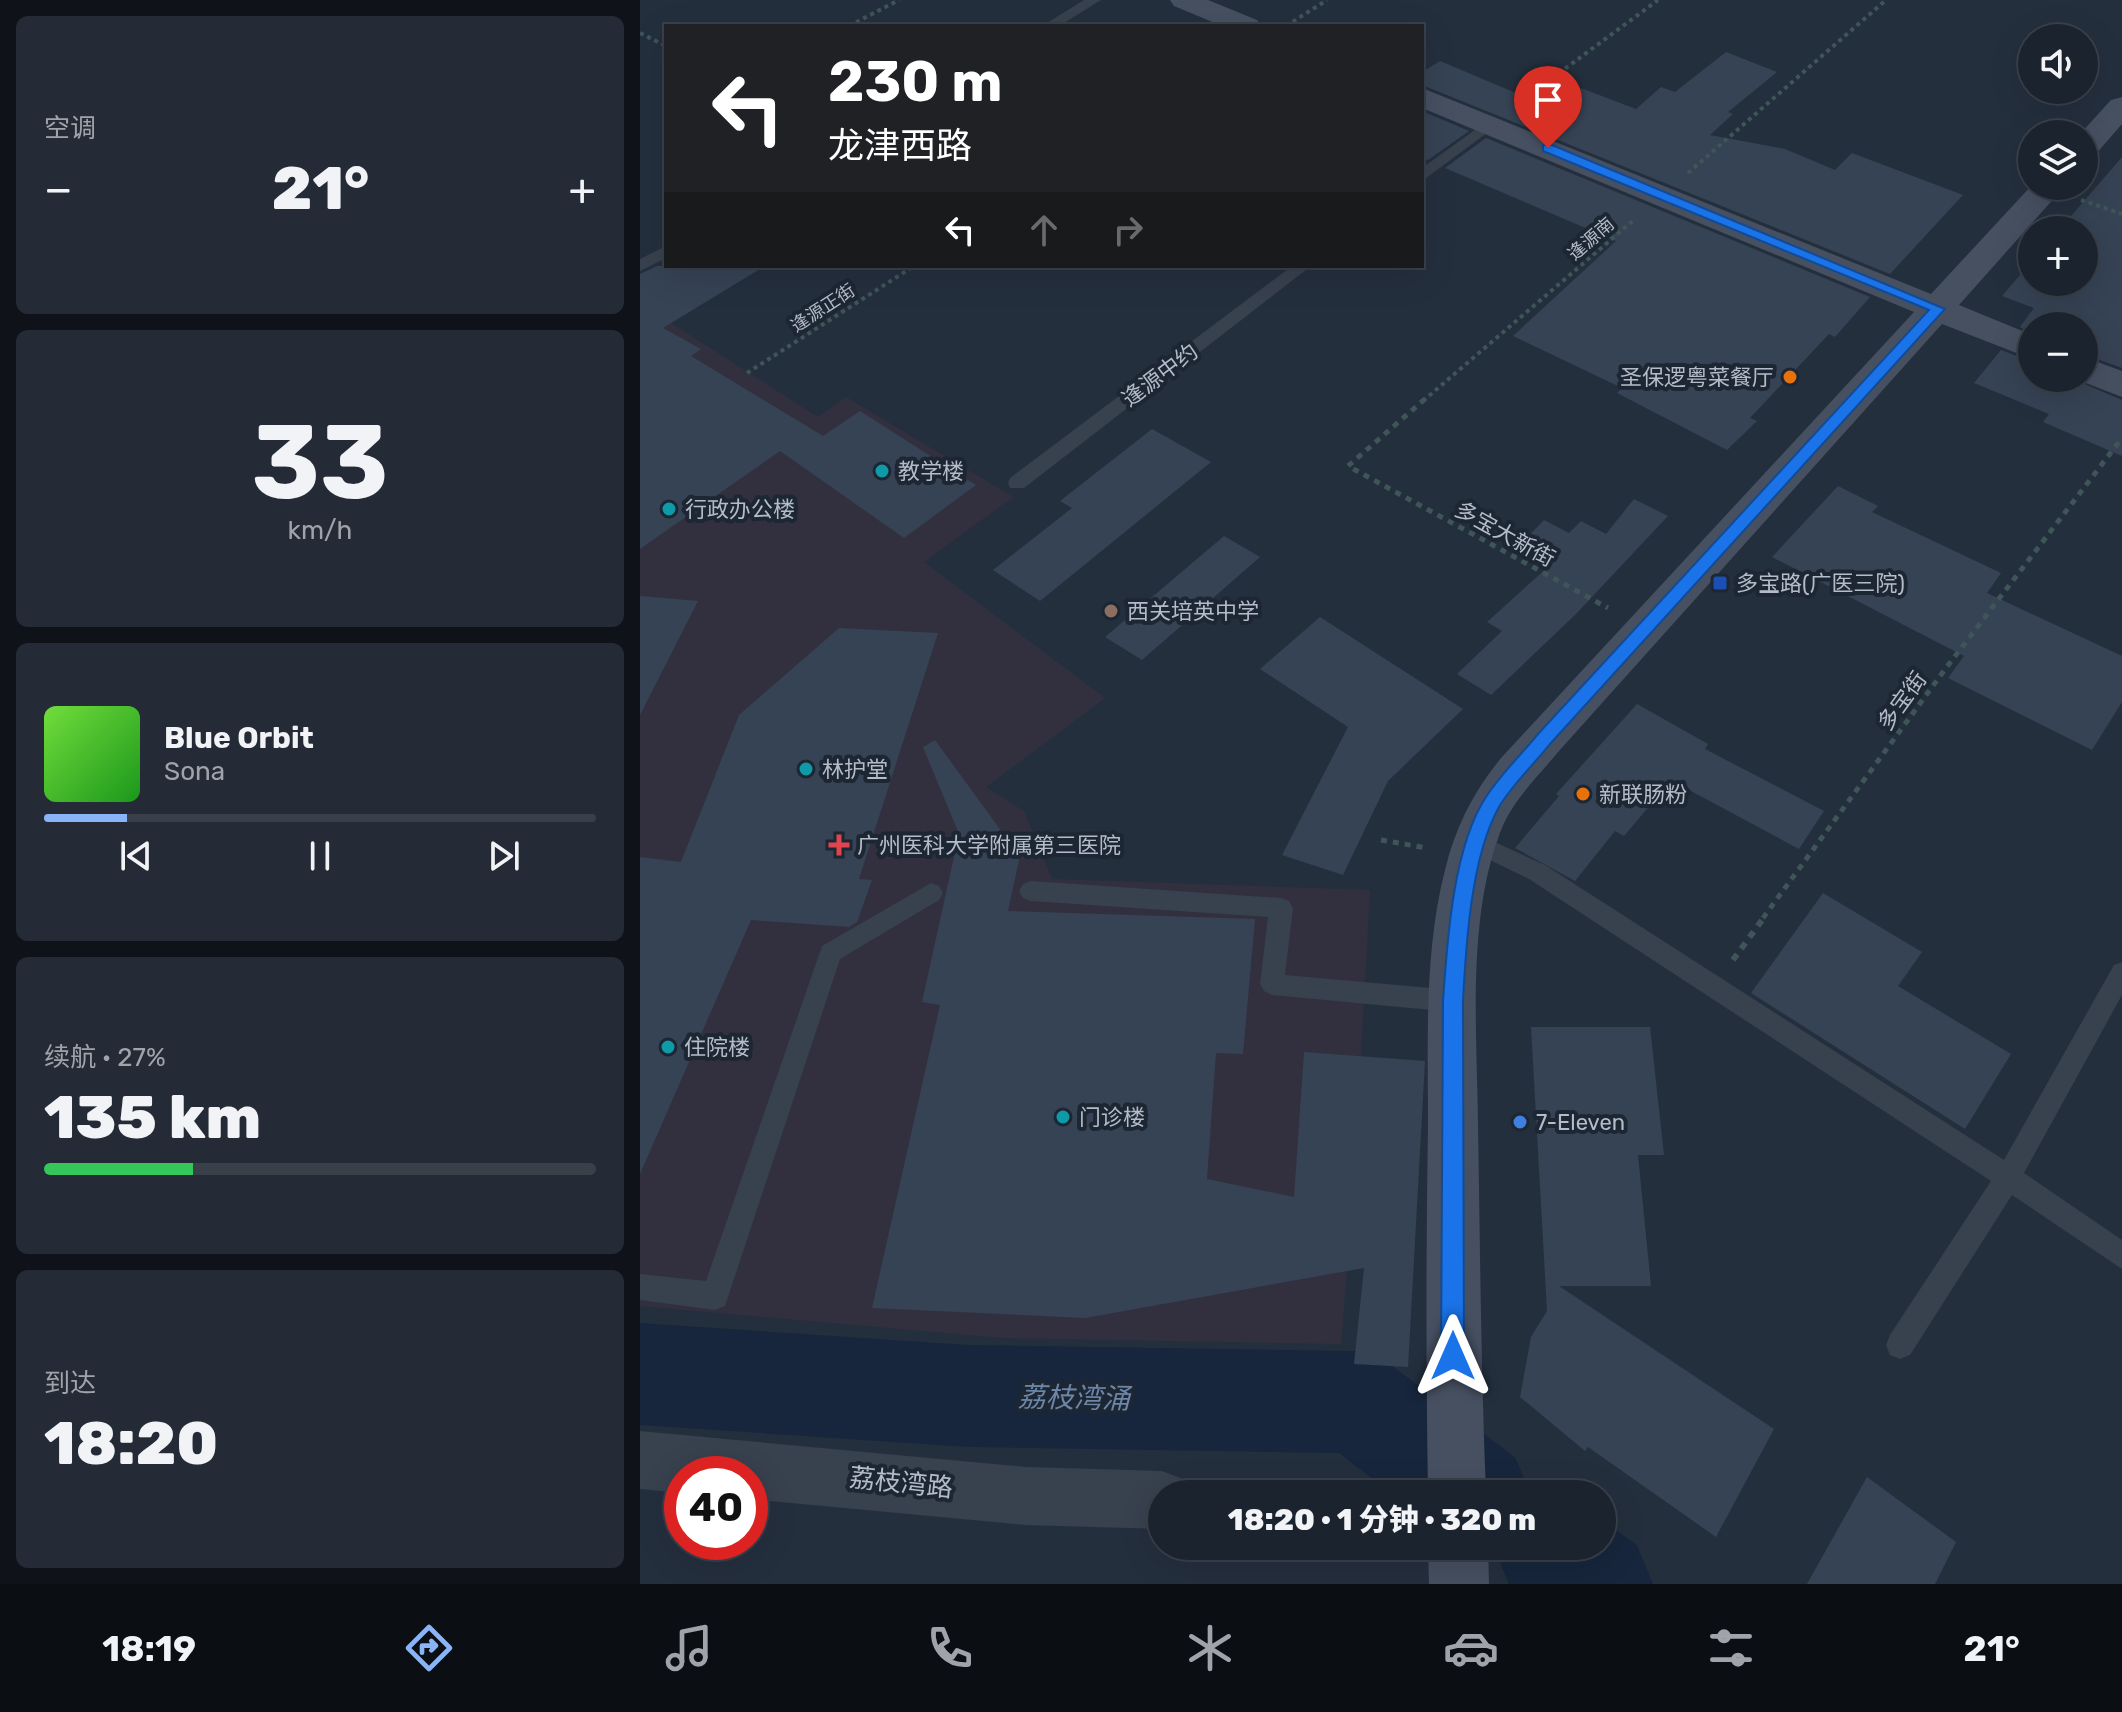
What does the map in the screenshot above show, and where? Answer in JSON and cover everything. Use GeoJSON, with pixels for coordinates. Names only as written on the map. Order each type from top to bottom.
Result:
{"type":"FeatureCollection","features":[{"type":"Feature","properties":{"kind":"street"},"geometry":{"type":"LineString","coordinates":[[1184,0],[1242,24]]}},
{"type":"Feature","properties":{"kind":"street"},"geometry":{"type":"LineString","coordinates":[[1424,98],[2018,342]]}},
{"type":"Feature","properties":{"kind":"street"},"geometry":{"type":"LineString","coordinates":[[2098,133],[2122,106]]}},
{"type":"Feature","properties":{"kind":"street"},"geometry":{"type":"LineString","coordinates":[[1457,1480],[1453,1356],[1455,846],[1517,771],[2036,200]]}},
{"type":"Feature","properties":{"kind":"street"},"geometry":{"type":"LineString","coordinates":[[2098,375],[2122,385]]}},
{"type":"Feature","properties":{"kind":"street","name":"荔枝湾路"},"geometry":{"type":"LineString","coordinates":[[640,1460],[1026,1496],[1148,1500]]}},
{"type":"Feature","properties":{"kind":"lane"},"geometry":{"type":"LineString","coordinates":[[1052,24],[1094,0]]}},
{"type":"Feature","properties":{"kind":"lane"},"geometry":{"type":"LineString","coordinates":[[1424,174],[1490,124]]}},
{"type":"Feature","properties":{"kind":"lane"},"geometry":{"type":"LineString","coordinates":[[640,266],[664,252]]}},
{"type":"Feature","properties":{"kind":"lane","name":"逢源中约"},"geometry":{"type":"LineString","coordinates":[[1017,483],[1300,268]]}},
{"type":"Feature","properties":{"kind":"lane"},"geometry":{"type":"LineString","coordinates":[[1455,846],[1537,872],[2008,1177],[2122,1256]]}},
{"type":"Feature","properties":{"kind":"lane"},"geometry":{"type":"LineString","coordinates":[[1031,891],[1281,908],[1272,984],[1453,1001]]}},
{"type":"Feature","properties":{"kind":"lane"},"geometry":{"type":"LineString","coordinates":[[640,1287],[715,1296],[830,953],[931,893]]}},
{"type":"Feature","properties":{"kind":"lane"},"geometry":{"type":"LineString","coordinates":[[1900,1345],[2008,1177],[2122,972]]}},
{"type":"Feature","properties":{"kind":"path"},"geometry":{"type":"LineString","coordinates":[[853,24],[899,0]]}},
{"type":"Feature","properties":{"kind":"path"},"geometry":{"type":"LineString","coordinates":[[1289,24],[1327,0]]}},
{"type":"Feature","properties":{"kind":"path"},"geometry":{"type":"LineString","coordinates":[[1490,124],[1658,0]]}},
{"type":"Feature","properties":{"kind":"path","name":"逢源南"},"geometry":{"type":"LineString","coordinates":[[1348,466],[1886,0]]}},
{"type":"Feature","properties":{"kind":"path"},"geometry":{"type":"LineString","coordinates":[[640,33],[664,45]]}},
{"type":"Feature","properties":{"kind":"path","name":"逢源正街"},"geometry":{"type":"LineString","coordinates":[[747,373],[911,268]]}},
{"type":"Feature","properties":{"kind":"path","name":"多宝街"},"geometry":{"type":"LineString","coordinates":[[1713,986],[1946,668],[2122,438]]}},
{"type":"Feature","properties":{"kind":"path","name":"多宝大新街"},"geometry":{"type":"LineString","coordinates":[[1348,466],[1646,630]]}},
{"type":"Feature","properties":{"kind":"path"},"geometry":{"type":"LineString","coordinates":[[1381,840],[1455,846]]}},
{"type":"Feature","properties":{"kind":"shaded area","name":"广州医科大学附属第三医院"},"geometry":{"type":"Polygon","coordinates":[[[640,303],[818,417],[846,397],[1013,497],[924,562],[1105,698],[986,787],[1024,811],[1052,879],[1370,890],[1354,1180],[1341,1344],[1003,1338],[640,1306],[640,303]]]}},
{"type":"Feature","properties":{"kind":"building"},"geometry":{"type":"Polygon","coordinates":[[[1726,52],[1777,72],[1728,112],[1733,114],[1710,135],[1785,149],[1835,170],[1852,153],[1963,195],[1890,274],[1424,86],[1424,71],[1440,61],[1530,99],[1557,79],[1636,109],[1661,87],[1675,92],[1726,52]]]}},
{"type":"Feature","properties":{"kind":"building"},"geometry":{"type":"Polygon","coordinates":[[[1424,112],[1469,131],[1428,160],[1424,159],[1424,112]]]}},
{"type":"Feature","properties":{"kind":"building"},"geometry":{"type":"Polygon","coordinates":[[[1486,138],[1870,297],[1835,337],[1829,334],[1750,418],[1757,421],[1727,450],[1617,393],[1622,388],[1513,336],[1616,241],[1445,168],[1486,138]]]}},
{"type":"Feature","properties":{"kind":"building"},"geometry":{"type":"Polygon","coordinates":[[[2122,157],[2122,368],[2098,359],[2098,312],[2031,312],[2034,308],[2002,296],[2018,277],[2018,296],[2098,296],[2098,216],[2071,216],[2085,200],[2098,200],[2098,185],[2122,157]]]}},
{"type":"Feature","properties":{"kind":"building"},"geometry":{"type":"Polygon","coordinates":[[[657,266],[762,268],[663,328],[701,349],[691,356],[823,436],[860,411],[976,485],[904,538],[780,451],[640,549],[640,274],[657,266]]]}},
{"type":"Feature","properties":{"kind":"building"},"geometry":{"type":"Polygon","coordinates":[[[2001,350],[2018,357],[2018,392],[2098,390],[2122,400],[2122,456],[2043,422],[2049,414],[1974,383],[2001,350]]]}},
{"type":"Feature","properties":{"kind":"building"},"geometry":{"type":"Polygon","coordinates":[[[1152,429],[1211,462],[1040,601],[993,570],[1072,508],[1060,501],[1152,429]]]}},
{"type":"Feature","properties":{"kind":"building"},"geometry":{"type":"Polygon","coordinates":[[[1838,486],[1878,506],[1872,512],[2001,573],[1987,593],[2122,656],[2122,702],[2092,750],[1948,678],[1964,656],[1772,557],[1838,486]]]}},
{"type":"Feature","properties":{"kind":"building"},"geometry":{"type":"Polygon","coordinates":[[[1634,499],[1668,516],[1576,614],[1491,695],[1457,674],[1502,631],[1487,622],[1549,566],[1517,548],[1544,520],[1569,533],[1581,521],[1606,534],[1634,499]]]}},
{"type":"Feature","properties":{"kind":"building"},"geometry":{"type":"Polygon","coordinates":[[[1224,536],[1260,557],[1142,660],[1105,637],[1224,536]]]}},
{"type":"Feature","properties":{"kind":"building"},"geometry":{"type":"Polygon","coordinates":[[[640,596],[698,601],[640,715],[640,596]]]}},
{"type":"Feature","properties":{"kind":"building"},"geometry":{"type":"Polygon","coordinates":[[[1320,617],[1463,709],[1388,781],[1343,875],[1282,855],[1348,727],[1260,669],[1320,617]]]}},
{"type":"Feature","properties":{"kind":"building"},"geometry":{"type":"Polygon","coordinates":[[[839,628],[938,633],[859,879],[872,880],[857,922],[849,927],[751,920],[640,1174],[640,857],[681,862],[739,715],[839,628]]]}},
{"type":"Feature","properties":{"kind":"building"},"geometry":{"type":"Polygon","coordinates":[[[1637,704],[1708,744],[1705,749],[1824,811],[1799,849],[1676,783],[1673,786],[1668,784],[1624,836],[1615,831],[1575,881],[1515,848],[1559,796],[1556,794],[1637,704]]]}},
{"type":"Feature","properties":{"kind":"building","name":"门诊楼"},"geometry":{"type":"Polygon","coordinates":[[[935,740],[1005,836],[1024,837],[1008,911],[1255,919],[1243,1054],[1216,1053],[1207,1179],[1294,1197],[1304,1052],[1425,1061],[1408,1367],[1354,1364],[1364,1268],[1085,1318],[872,1308],[940,1005],[922,1002],[959,834],[923,747],[935,740]]]}},
{"type":"Feature","properties":{"kind":"building"},"geometry":{"type":"Polygon","coordinates":[[[1823,893],[1922,952],[1898,986],[2011,1054],[1965,1129],[1751,993],[1823,893]]]}},
{"type":"Feature","properties":{"kind":"building"},"geometry":{"type":"Polygon","coordinates":[[[1531,1027],[1650,1027],[1664,1155],[1638,1155],[1651,1286],[1559,1286],[1774,1429],[1716,1537],[1588,1447],[1585,1451],[1520,1397],[1531,1337],[1547,1311],[1531,1027]]]}},
{"type":"Feature","properties":{"kind":"building"},"geometry":{"type":"Polygon","coordinates":[[[1867,1477],[1956,1542],[1935,1584],[1807,1584],[1867,1477]]]}},
{"type":"Feature","properties":{"kind":"waterway","name":"荔枝湾涌"},"geometry":{"type":"LineString","coordinates":[[640,1374],[968,1396],[1356,1402],[1459,1480]]}},
{"type":"Feature","properties":{"kind":"waterway","name":"荔枝湾涌"},"geometry":{"type":"LineString","coordinates":[[1566,1560],[1598,1584]]}},
{"type":"Feature","properties":{"kind":"place","name":"圣保逻粤菜餐厅"},"geometry":{"type":"Point","coordinates":[1790,377]}},
{"type":"Feature","properties":{"kind":"place","name":"教学楼"},"geometry":{"type":"Point","coordinates":[882,471]}},
{"type":"Feature","properties":{"kind":"place","name":"行政办公楼"},"geometry":{"type":"Point","coordinates":[669,509]}},
{"type":"Feature","properties":{"kind":"place","name":"多宝路(广医三院)"},"geometry":{"type":"Point","coordinates":[1720,583]}},
{"type":"Feature","properties":{"kind":"place","name":"西关培英中学"},"geometry":{"type":"Point","coordinates":[1111,611]}},
{"type":"Feature","properties":{"kind":"place","name":"林护堂"},"geometry":{"type":"Point","coordinates":[806,769]}},
{"type":"Feature","properties":{"kind":"place","name":"新联肠粉"},"geometry":{"type":"Point","coordinates":[1583,794]}},
{"type":"Feature","properties":{"kind":"place","name":"广州医科大学附属第三医院"},"geometry":{"type":"Point","coordinates":[839,845]}},
{"type":"Feature","properties":{"kind":"place","name":"住院楼"},"geometry":{"type":"Point","coordinates":[668,1047]}},
{"type":"Feature","properties":{"kind":"place","name":"门诊楼"},"geometry":{"type":"Point","coordinates":[1063,1117]}},
{"type":"Feature","properties":{"kind":"place","name":"7-Eleven"},"geometry":{"type":"Point","coordinates":[1520,1122]}},
{"type":"Feature","properties":{"kind":"route"},"geometry":{"type":"LineString","coordinates":[[1453,1356],[1453,1001],[1456,943],[1475,842],[1493,802],[1544,739],[1938,309],[1548,148]]}}]}
